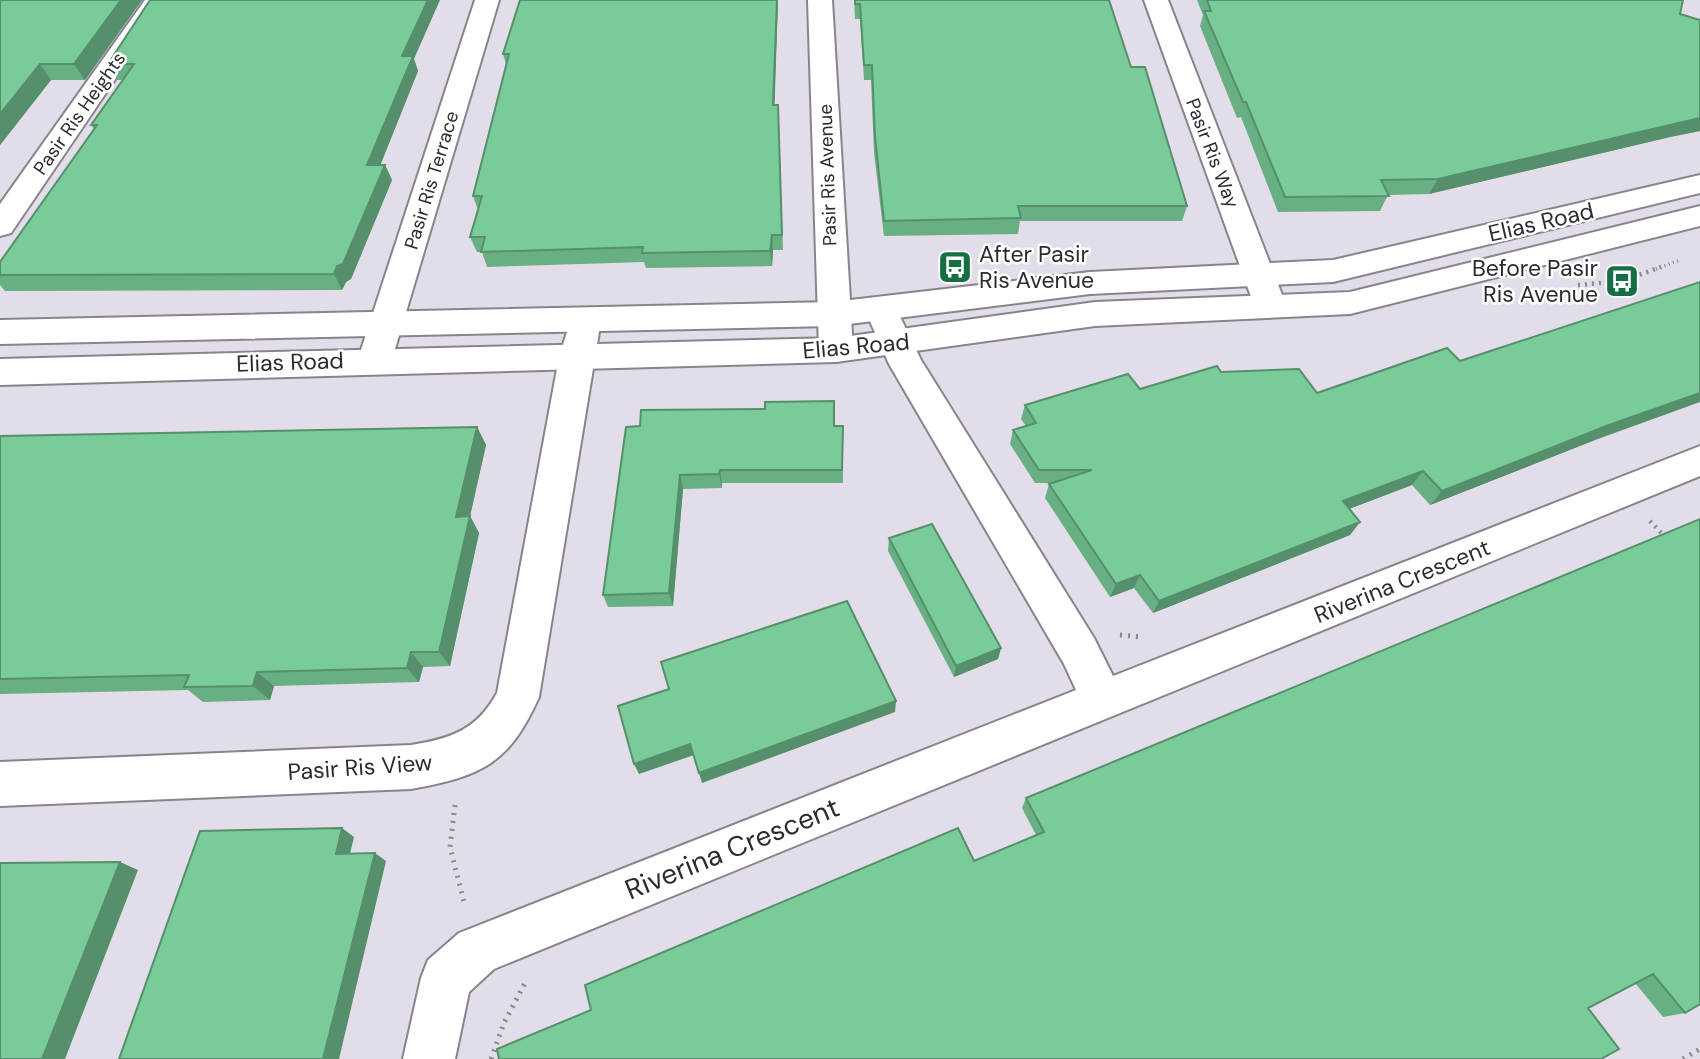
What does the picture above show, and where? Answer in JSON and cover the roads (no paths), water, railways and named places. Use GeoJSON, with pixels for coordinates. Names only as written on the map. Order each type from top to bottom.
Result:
{"type":"FeatureCollection","features":[{"type":"Feature","properties":{"kind":"street","name":"Pasir Ris Heights"},"geometry":{"type":"LineString","coordinates":[[0,226],[157,0]]}},
{"type":"Feature","properties":{"kind":"street","name":"Pasir Ris Terrace"},"geometry":{"type":"LineString","coordinates":[[375,359],[488,0]]}},
{"type":"Feature","properties":{"kind":"street","name":"Pasir Ris Avenue"},"geometry":{"type":"LineString","coordinates":[[820,0],[836,350]]}},
{"type":"Feature","properties":{"kind":"street","name":"Pasir Ris Way"},"geometry":{"type":"LineString","coordinates":[[1156,0],[1270,305]]}},
{"type":"Feature","properties":{"kind":"street","name":"Elias Road"},"geometry":{"type":"LineString","coordinates":[[0,372],[375,359],[881,310],[1090,283],[1334,271],[1700,184]]}},
{"type":"Feature","properties":{"kind":"street","name":"Elias Road"},"geometry":{"type":"LineString","coordinates":[[0,332],[386,322],[580,339],[836,350],[895,344],[1095,314],[1350,303],[1700,216]]}},
{"type":"Feature","properties":{"kind":"street"},"geometry":{"type":"LineString","coordinates":[[881,310],[895,344],[1079,651],[1102,699]]}},
{"type":"Feature","properties":{"kind":"street","name":"Pasir Ris View"},"geometry":{"type":"LineString","coordinates":[[0,783],[411,767],[457,760],[486,743],[505,725],[518,697],[580,339]]}},
{"type":"Feature","properties":{"kind":"street","name":"Riverina Crescent"},"geometry":{"type":"LineString","coordinates":[[429,1059],[446,978],[477,951],[1700,460]]}},
{"type":"Feature","properties":{"kind":"place","name":"After Pasir Ris Avenue"},"geometry":{"type":"Point","coordinates":[955,267]}},
{"type":"Feature","properties":{"kind":"place","name":"Before Pasir Ris Avenue"},"geometry":{"type":"Point","coordinates":[1622,281]}}]}
